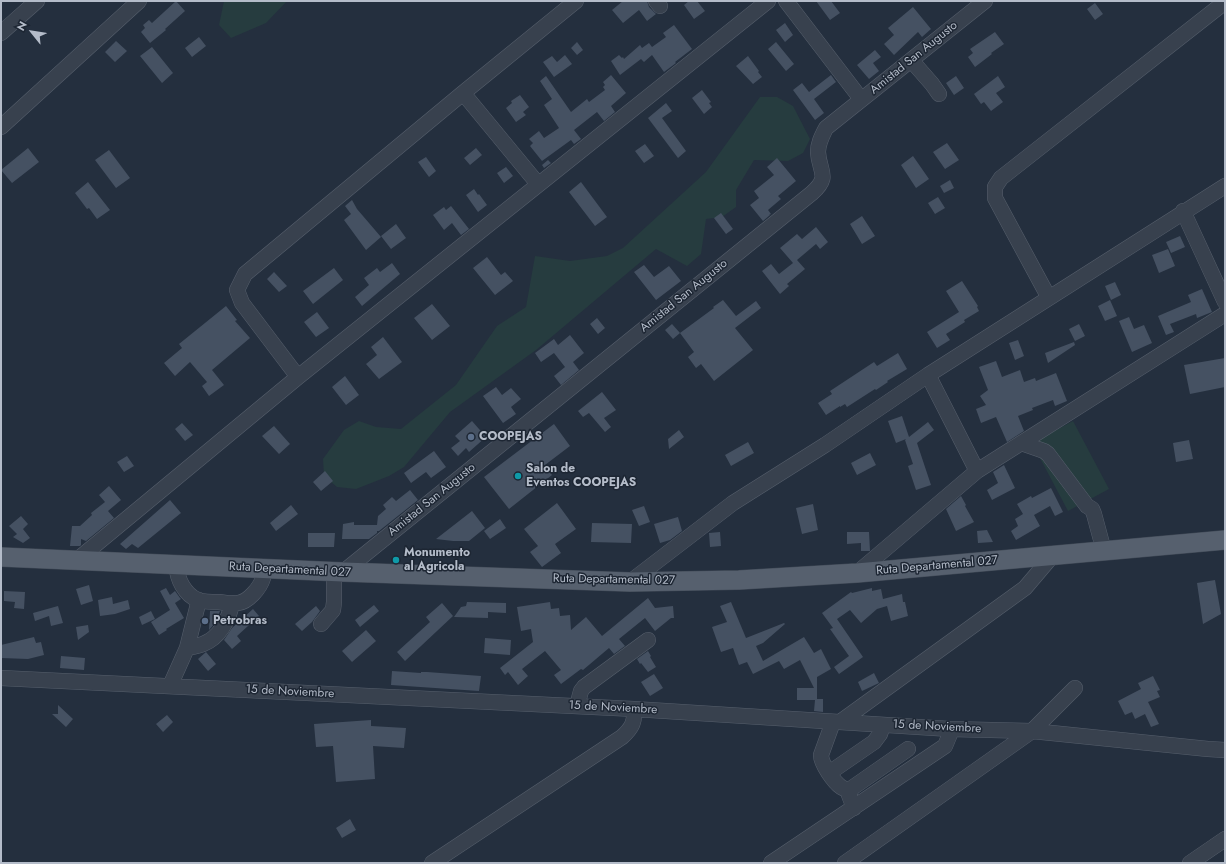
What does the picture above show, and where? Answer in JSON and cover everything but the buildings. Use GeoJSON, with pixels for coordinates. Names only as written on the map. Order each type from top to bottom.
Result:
{"type":"FeatureCollection","features":[{"type":"Feature","properties":{"kind":"main road","name":"Ruta Departamental 027"},"geometry":{"type":"LineString","coordinates":[[1,557],[338,572],[630,582],[739,580],[857,573],[1225,540]]}},
{"type":"Feature","properties":{"kind":"street"},"geometry":{"type":"LineString","coordinates":[[1,33],[37,1]]}},
{"type":"Feature","properties":{"kind":"street"},"geometry":{"type":"LineString","coordinates":[[1,127],[139,1]]}},
{"type":"Feature","properties":{"kind":"street"},"geometry":{"type":"LineString","coordinates":[[298,377],[242,304],[236,290],[245,274],[462,93],[576,1]]}},
{"type":"Feature","properties":{"kind":"street"},"geometry":{"type":"LineString","coordinates":[[77,560],[298,377],[768,1]]}},
{"type":"Feature","properties":{"kind":"street"},"geometry":{"type":"LineString","coordinates":[[786,1],[861,100]]}},
{"type":"Feature","properties":{"kind":"street","name":"Amistad San Augusto"},"geometry":{"type":"LineString","coordinates":[[338,572],[820,186],[823,176],[818,152],[820,139],[826,128],[985,1]]}},
{"type":"Feature","properties":{"kind":"street"},"geometry":{"type":"LineString","coordinates":[[1049,298],[995,198],[995,187],[1001,178],[1225,2]]}},
{"type":"Feature","properties":{"kind":"street"},"geometry":{"type":"LineString","coordinates":[[911,60],[939,94]]}},
{"type":"Feature","properties":{"kind":"street"},"geometry":{"type":"LineString","coordinates":[[462,93],[538,184]]}},
{"type":"Feature","properties":{"kind":"street"},"geometry":{"type":"LineString","coordinates":[[630,582],[733,503],[824,445],[928,375],[1183,211],[1225,186]]}},
{"type":"Feature","properties":{"kind":"street"},"geometry":{"type":"LineString","coordinates":[[1183,211],[1225,302]]}},
{"type":"Feature","properties":{"kind":"street"},"geometry":{"type":"LineString","coordinates":[[857,573],[977,471],[1225,314]]}},
{"type":"Feature","properties":{"kind":"street"},"geometry":{"type":"LineString","coordinates":[[928,375],[977,471]]}},
{"type":"Feature","properties":{"kind":"street"},"geometry":{"type":"LineString","coordinates":[[1021,443],[1044,451],[1048,454],[1088,506],[1092,509],[1104,551]]}},
{"type":"Feature","properties":{"kind":"street"},"geometry":{"type":"LineString","coordinates":[[850,791],[837,784],[823,763],[821,755],[837,722],[1025,588],[1053,555]]}},
{"type":"Feature","properties":{"kind":"street"},"geometry":{"type":"LineString","coordinates":[[177,565],[177,572],[181,582],[189,594],[199,600],[232,603],[242,602],[251,595],[260,585],[263,578],[264,569]]}},
{"type":"Feature","properties":{"kind":"street"},"geometry":{"type":"LineString","coordinates":[[321,624],[333,610],[338,572]]}},
{"type":"Feature","properties":{"kind":"street"},"geometry":{"type":"LineString","coordinates":[[170,686],[187,648],[199,600]]}},
{"type":"Feature","properties":{"kind":"street"},"geometry":{"type":"LineString","coordinates":[[187,648],[202,645],[219,631],[225,624],[230,613],[232,603]]}},
{"type":"Feature","properties":{"kind":"street"},"geometry":{"type":"LineString","coordinates":[[577,706],[581,691],[584,687],[648,640]]}},
{"type":"Feature","properties":{"kind":"street","name":"15 de Noviembre"},"geometry":{"type":"LineString","coordinates":[[1,678],[634,709],[950,729],[1032,731],[1225,750]]}},
{"type":"Feature","properties":{"kind":"street"},"geometry":{"type":"LineString","coordinates":[[845,863],[1032,731],[1075,688]]}},
{"type":"Feature","properties":{"kind":"street"},"geometry":{"type":"LineString","coordinates":[[432,863],[622,737],[628,731],[634,719],[634,709]]}},
{"type":"Feature","properties":{"kind":"street"},"geometry":{"type":"LineString","coordinates":[[829,773],[874,742],[880,734],[883,725]]}},
{"type":"Feature","properties":{"kind":"street"},"geometry":{"type":"LineString","coordinates":[[771,863],[945,746],[950,734],[950,729]]}},
{"type":"Feature","properties":{"kind":"street"},"geometry":{"type":"LineString","coordinates":[[854,808],[849,795],[852,788],[908,748]]}},
{"type":"Feature","properties":{"kind":"street"},"geometry":{"type":"LineString","coordinates":[[1190,863],[1225,839]]}},
{"type":"Feature","properties":{"kind":"green space"},"geometry":{"type":"Polygon","coordinates":[[[224,1],[287,1],[266,23],[231,38],[219,25],[224,1]]]}},
{"type":"Feature","properties":{"kind":"green space"},"geometry":{"type":"Polygon","coordinates":[[[760,97],[777,97],[793,106],[810,139],[803,153],[788,161],[754,160],[736,190],[736,207],[722,217],[706,219],[701,254],[687,266],[656,249],[536,350],[450,412],[404,467],[389,476],[356,489],[337,487],[324,476],[323,459],[344,430],[359,421],[376,427],[401,429],[456,385],[497,326],[526,307],[535,256],[570,261],[607,256],[623,248],[706,172],[760,97]]]}},
{"type":"Feature","properties":{"kind":"green space"},"geometry":{"type":"Polygon","coordinates":[[[1073,421],[1109,489],[1068,511],[1032,443],[1073,421]]]}},
{"type":"Feature","properties":{"kind":"place","name":"COOPEJAS"},"geometry":{"type":"Point","coordinates":[471,437]}},
{"type":"Feature","properties":{"kind":"place","name":"Salon de Eventos COOPEJAS"},"geometry":{"type":"Point","coordinates":[518,476]}},
{"type":"Feature","properties":{"kind":"place","name":"Monumento al Agricola"},"geometry":{"type":"Point","coordinates":[396,560]}},
{"type":"Feature","properties":{"kind":"place","name":"Petrobras"},"geometry":{"type":"Point","coordinates":[205,621]}}]}
